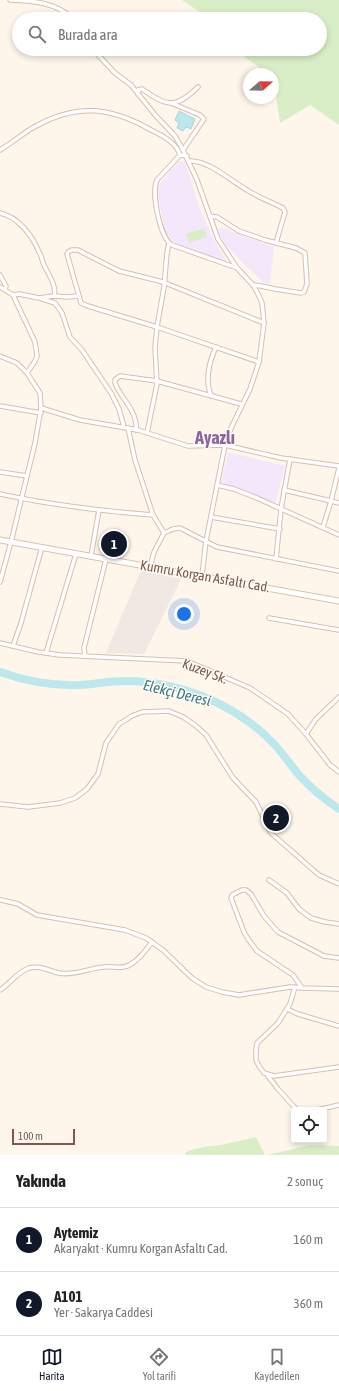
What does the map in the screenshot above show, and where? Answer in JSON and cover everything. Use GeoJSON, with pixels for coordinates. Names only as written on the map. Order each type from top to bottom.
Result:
{"type":"FeatureCollection","features":[{"type":"Feature","properties":{"kind":"main road","name":"Kumru Korgan Asfaltı Cad."},"geometry":{"type":"LineString","coordinates":[[0,540],[202,575],[339,601]]}},
{"type":"Feature","properties":{"kind":"street"},"geometry":{"type":"LineString","coordinates":[[10,0],[31,1],[54,6],[64,12]]}},
{"type":"Feature","properties":{"kind":"street"},"geometry":{"type":"LineString","coordinates":[[99,56],[115,73],[131,85],[175,136],[190,161],[218,239],[237,268],[252,285],[262,303],[264,323],[259,362],[250,388],[241,404],[225,444],[206,541],[202,575]]}},
{"type":"Feature","properties":{"kind":"street"},"geometry":{"type":"LineString","coordinates":[[138,94],[138,90],[142,89],[166,103],[178,103],[186,99],[198,87]]}},
{"type":"Feature","properties":{"kind":"street"},"geometry":{"type":"LineString","coordinates":[[171,103],[200,115],[204,119],[183,150]]}},
{"type":"Feature","properties":{"kind":"street"},"geometry":{"type":"LineString","coordinates":[[0,150],[35,126],[55,117],[79,111],[99,111],[117,114],[138,122],[165,137],[179,150],[180,155]]}},
{"type":"Feature","properties":{"kind":"street"},"geometry":{"type":"LineString","coordinates":[[180,155],[187,156]]}},
{"type":"Feature","properties":{"kind":"street"},"geometry":{"type":"LineString","coordinates":[[180,155],[157,180],[155,188],[161,228],[169,243],[237,268]]}},
{"type":"Feature","properties":{"kind":"street"},"geometry":{"type":"LineString","coordinates":[[190,161],[197,161],[215,170],[246,190],[283,208],[284,212],[276,243]]}},
{"type":"Feature","properties":{"kind":"street"},"geometry":{"type":"LineString","coordinates":[[0,213],[15,220],[28,234],[39,251],[53,284],[55,293],[54,296]]}},
{"type":"Feature","properties":{"kind":"street"},"geometry":{"type":"LineString","coordinates":[[210,216],[217,217],[239,230],[276,243],[296,248],[305,253],[307,284],[306,289],[301,293],[252,285]]}},
{"type":"Feature","properties":{"kind":"street"},"geometry":{"type":"LineString","coordinates":[[147,433],[157,381],[157,327],[164,287],[163,282],[166,252],[169,243]]}},
{"type":"Feature","properties":{"kind":"street"},"geometry":{"type":"LineString","coordinates":[[259,362],[157,327],[81,304],[67,254],[72,250],[78,250],[118,271],[163,282],[264,323]]}},
{"type":"Feature","properties":{"kind":"street"},"geometry":{"type":"LineString","coordinates":[[0,275],[6,286],[5,289]]}},
{"type":"Feature","properties":{"kind":"street"},"geometry":{"type":"LineString","coordinates":[[0,287],[13,295],[35,342],[37,351],[35,361],[27,373]]}},
{"type":"Feature","properties":{"kind":"street"},"geometry":{"type":"LineString","coordinates":[[13,295],[19,294],[55,303],[62,313],[70,337],[82,350],[111,393],[119,409],[126,427],[153,516],[164,533]]}},
{"type":"Feature","properties":{"kind":"street"},"geometry":{"type":"LineString","coordinates":[[39,298],[54,296],[79,296]]}},
{"type":"Feature","properties":{"kind":"street"},"geometry":{"type":"LineString","coordinates":[[211,396],[207,378],[216,347]]}},
{"type":"Feature","properties":{"kind":"street"},"geometry":{"type":"LineString","coordinates":[[0,356],[17,363],[27,373],[40,393],[41,408],[27,476],[0,582]]}},
{"type":"Feature","properties":{"kind":"street"},"geometry":{"type":"LineString","coordinates":[[136,430],[136,425],[131,410],[116,387],[115,380],[120,376],[157,381],[241,404]]}},
{"type":"Feature","properties":{"kind":"street"},"geometry":{"type":"LineString","coordinates":[[0,406],[41,413]]}},
{"type":"Feature","properties":{"kind":"street"},"geometry":{"type":"LineString","coordinates":[[41,408],[80,420],[126,427],[188,446],[225,444],[290,459],[339,467],[323,527]]}},
{"type":"Feature","properties":{"kind":"street"},"geometry":{"type":"LineString","coordinates":[[276,559],[281,509],[290,459]]}},
{"type":"Feature","properties":{"kind":"street"},"geometry":{"type":"LineString","coordinates":[[0,472],[27,476]]}},
{"type":"Feature","properties":{"kind":"street"},"geometry":{"type":"LineString","coordinates":[[217,485],[234,489],[339,535]]}},
{"type":"Feature","properties":{"kind":"street"},"geometry":{"type":"LineString","coordinates":[[284,490],[339,503]]}},
{"type":"Feature","properties":{"kind":"street"},"geometry":{"type":"LineString","coordinates":[[0,494],[21,499],[153,516]]}},
{"type":"Feature","properties":{"kind":"street"},"geometry":{"type":"LineString","coordinates":[[91,556],[99,510]]}},
{"type":"Feature","properties":{"kind":"street"},"geometry":{"type":"LineString","coordinates":[[211,517],[280,529]]}},
{"type":"Feature","properties":{"kind":"street"},"geometry":{"type":"LineString","coordinates":[[150,567],[154,552],[164,533],[180,528],[217,547],[339,570]]}},
{"type":"Feature","properties":{"kind":"street"},"geometry":{"type":"LineString","coordinates":[[12,646],[21,623],[42,547]]}},
{"type":"Feature","properties":{"kind":"street"},"geometry":{"type":"LineString","coordinates":[[46,653],[76,554]]}},
{"type":"Feature","properties":{"kind":"street"},"geometry":{"type":"LineString","coordinates":[[86,656],[84,648],[106,559]]}},
{"type":"Feature","properties":{"kind":"street"},"geometry":{"type":"LineString","coordinates":[[269,618],[339,630]]}},
{"type":"Feature","properties":{"kind":"street","name":"Kuzey Sk."},"geometry":{"type":"LineString","coordinates":[[0,643],[46,653],[187,661],[250,688],[288,714],[330,765],[339,772]]}},
{"type":"Feature","properties":{"kind":"street"},"geometry":{"type":"LineString","coordinates":[[306,734],[316,718],[339,697]]}},
{"type":"Feature","properties":{"kind":"street"},"geometry":{"type":"LineString","coordinates":[[0,804],[28,807],[60,803],[75,798],[87,789],[98,774],[106,743],[119,724],[142,712],[169,710],[195,725],[206,735],[233,778],[256,802],[271,833],[319,875],[339,884]]}},
{"type":"Feature","properties":{"kind":"street"},"geometry":{"type":"LineString","coordinates":[[269,880],[287,893],[299,909],[311,918],[339,924]]}},
{"type":"Feature","properties":{"kind":"street"},"geometry":{"type":"LineString","coordinates":[[302,988],[293,975],[257,951],[244,932],[232,895],[242,890],[246,890],[251,894],[264,916],[278,932],[324,956],[339,958]]}},
{"type":"Feature","properties":{"kind":"street"},"geometry":{"type":"LineString","coordinates":[[1,900],[18,904],[37,915],[125,930],[146,938],[164,950],[192,978],[206,987],[217,990],[239,995],[290,987],[339,989]]}},
{"type":"Feature","properties":{"kind":"street"},"geometry":{"type":"LineString","coordinates":[[0,990],[19,974],[29,968],[36,967],[51,969],[59,973],[67,973],[105,967],[120,968],[130,965],[144,953],[152,942]]}},
{"type":"Feature","properties":{"kind":"street"},"geometry":{"type":"LineString","coordinates":[[295,987],[290,1004],[278,1023],[257,1043],[256,1060],[259,1066],[264,1072],[274,1076],[339,1067]]}},
{"type":"Feature","properties":{"kind":"street"},"geometry":{"type":"LineString","coordinates":[[287,1009],[298,1014],[339,1026]]}},
{"type":"Feature","properties":{"kind":"street"},"geometry":{"type":"LineString","coordinates":[[268,1074],[278,1089],[294,1107]]}},
{"type":"Feature","properties":{"kind":"street"},"geometry":{"type":"LineString","coordinates":[[327,1108],[339,1105]]}},
{"type":"Feature","properties":{"kind":"shaded area"},"geometry":{"type":"Polygon","coordinates":[[[179,161],[185,162],[200,209],[215,242],[227,262],[220,262],[175,243],[165,231],[157,192],[159,185],[179,161]]]}},
{"type":"Feature","properties":{"kind":"shaded area"},"geometry":{"type":"Polygon","coordinates":[[[223,227],[235,233],[236,232],[274,247],[270,284],[263,282],[224,243],[218,230],[223,227]]]}},
{"type":"Feature","properties":{"kind":"shaded area"},"geometry":{"type":"Polygon","coordinates":[[[228,452],[285,466],[275,504],[221,482],[228,452]]]}},
{"type":"Feature","properties":{"kind":"shaded area"},"geometry":{"type":"Polygon","coordinates":[[[141,570],[181,579],[144,654],[106,653],[141,570]]]}},
{"type":"Feature","properties":{"kind":"green space"},"geometry":{"type":"Polygon","coordinates":[[[182,0],[339,0],[339,125],[310,105],[280,123],[277,104],[279,104],[279,68],[260,68],[244,56],[327,56],[327,12],[200,12],[182,0]]]}},
{"type":"Feature","properties":{"kind":"green space"},"geometry":{"type":"Polygon","coordinates":[[[204,228],[207,237],[189,243],[186,234],[204,228]]]}},
{"type":"Feature","properties":{"kind":"green space"},"geometry":{"type":"Polygon","coordinates":[[[256,1137],[265,1155],[185,1155],[187,1151],[256,1137]]]}},
{"type":"Feature","properties":{"kind":"green space"},"geometry":{"type":"Polygon","coordinates":[[[311,1145],[339,1146],[339,1155],[267,1155],[311,1145]]]}},
{"type":"Feature","properties":{"kind":"water"},"geometry":{"type":"Polygon","coordinates":[[[179,111],[195,119],[191,129],[186,127],[183,131],[177,128],[179,123],[175,120],[179,111]]]}},
{"type":"Feature","properties":{"kind":"waterway","name":"Elekçi Deresi"},"geometry":{"type":"LineString","coordinates":[[0,672],[19,678],[60,685],[80,685],[120,681],[155,683],[174,687],[202,696],[231,710],[257,728],[277,747],[296,772],[309,785],[339,809]]}},
{"type":"Feature","properties":{"kind":"place","name":"Aytemiz"},"geometry":{"type":"Point","coordinates":[114,544]}},
{"type":"Feature","properties":{"kind":"place","name":"A101"},"geometry":{"type":"Point","coordinates":[276,818]}},
{"type":"Feature","properties":{"kind":"district","name":"Ayazlı"},"geometry":{"type":"Point","coordinates":[215,438]}}]}
